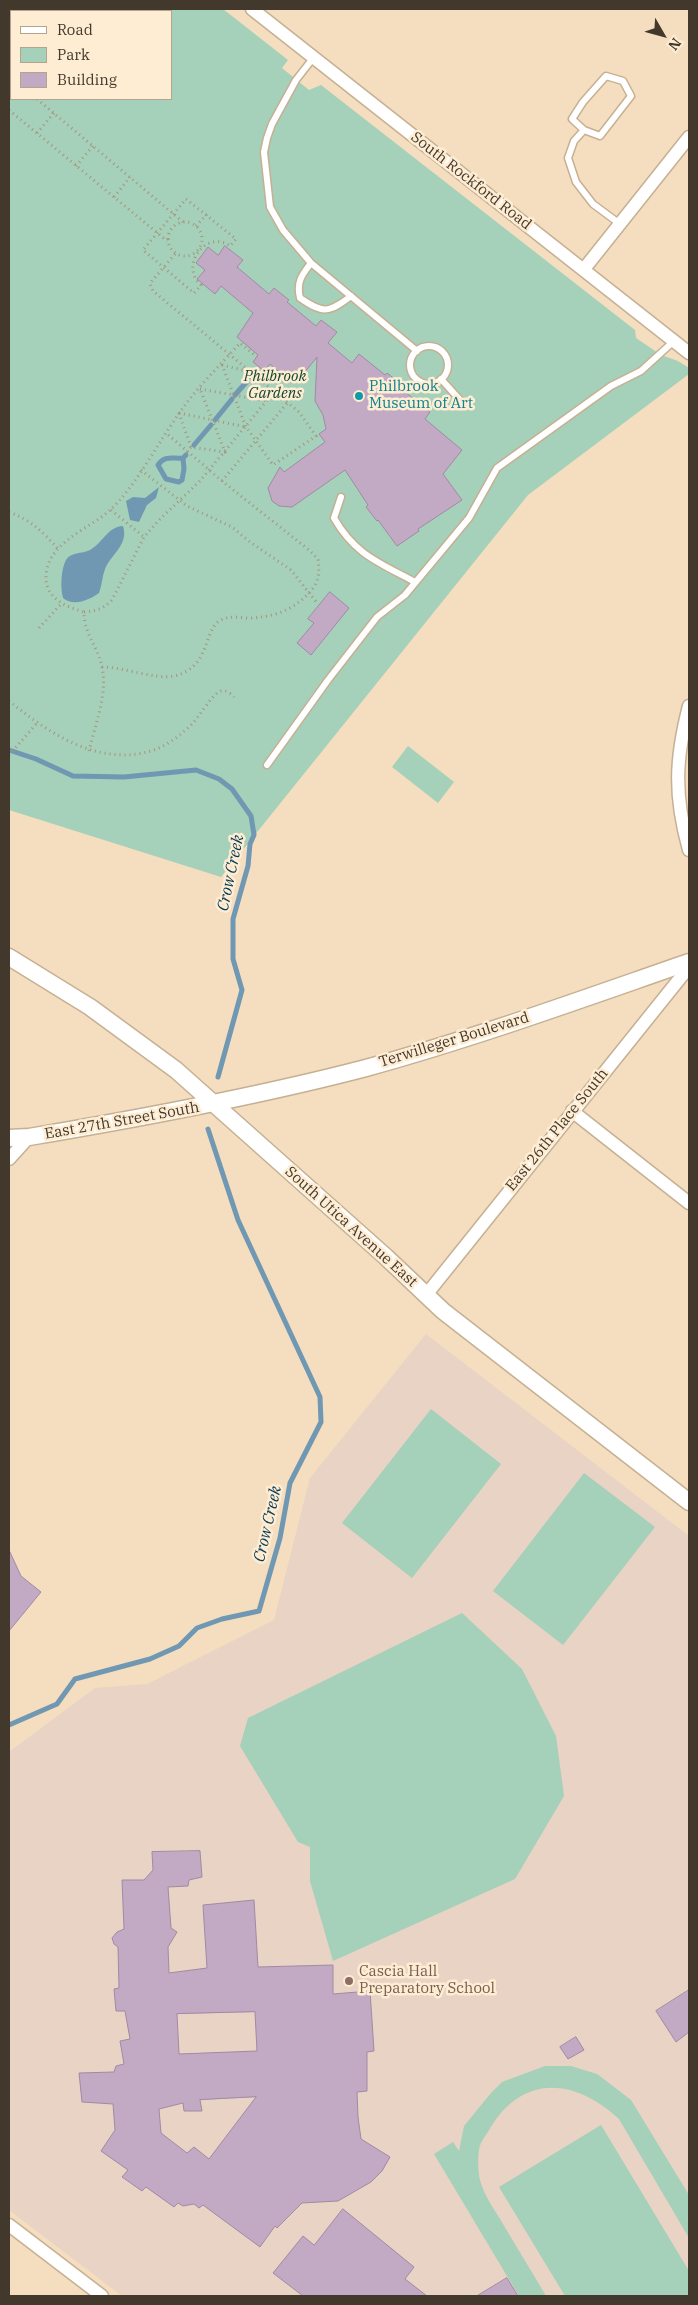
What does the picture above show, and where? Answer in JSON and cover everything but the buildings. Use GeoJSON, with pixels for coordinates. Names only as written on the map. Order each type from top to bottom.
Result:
{"type":"FeatureCollection","features":[{"type":"Feature","properties":{"kind":"street","name":"South Rockford Road"},"geometry":{"type":"LineString","coordinates":[[252,9],[689,353]]}},
{"type":"Feature","properties":{"kind":"street"},"geometry":{"type":"LineString","coordinates":[[584,269],[689,137]]}},
{"type":"Feature","properties":{"kind":"street"},"geometry":{"type":"LineString","coordinates":[[689,706],[680,741],[677,775],[679,805],[689,850]]}},
{"type":"Feature","properties":{"kind":"street","name":"South Utica Avenue East"},"geometry":{"type":"LineString","coordinates":[[9,957],[131,1035],[176,1070],[426,1295],[520,1373],[689,1502]]}},
{"type":"Feature","properties":{"kind":"street","name":"Terwilleger Boulevard"},"geometry":{"type":"LineString","coordinates":[[215,1104],[376,1065],[488,1031],[689,962]]}},
{"type":"Feature","properties":{"kind":"street","name":"East 26th Place South"},"geometry":{"type":"LineString","coordinates":[[426,1295],[689,967]]}},
{"type":"Feature","properties":{"kind":"street","name":"East 27th Street South"},"geometry":{"type":"LineString","coordinates":[[9,1159],[29,1137],[215,1104]]}},
{"type":"Feature","properties":{"kind":"street"},"geometry":{"type":"LineString","coordinates":[[572,1111],[689,1202]]}},
{"type":"Feature","properties":{"kind":"street"},"geometry":{"type":"LineString","coordinates":[[9,1138],[29,1137]]}},
{"type":"Feature","properties":{"kind":"street"},"geometry":{"type":"LineString","coordinates":[[10,2228],[102,2296]]}},
{"type":"Feature","properties":{"kind":"lane"},"geometry":{"type":"LineString","coordinates":[[314,57],[296,80],[272,124],[264,152],[270,207],[283,230],[311,263],[417,350]]}},
{"type":"Feature","properties":{"kind":"lane"},"geometry":{"type":"LineString","coordinates":[[606,76],[623,81],[631,96],[600,136],[584,130],[572,119],[583,102],[606,76]]}},
{"type":"Feature","properties":{"kind":"lane"},"geometry":{"type":"LineString","coordinates":[[584,130],[574,141],[568,158],[576,182],[593,204],[620,224]]}},
{"type":"Feature","properties":{"kind":"lane"},"geometry":{"type":"LineString","coordinates":[[311,263],[300,278],[298,287],[300,298],[316,309],[329,310],[351,296]]}},
{"type":"Feature","properties":{"kind":"lane"},"geometry":{"type":"LineString","coordinates":[[267,765],[328,680],[378,617],[405,595],[469,518],[497,468],[611,386],[641,371],[674,341]]}},
{"type":"Feature","properties":{"kind":"lane"},"geometry":{"type":"LineString","coordinates":[[429,346],[440,350],[444,354],[448,365],[447,372],[441,379],[432,383],[426,383],[415,377],[410,366],[417,350],[429,346]]}},
{"type":"Feature","properties":{"kind":"lane"},"geometry":{"type":"LineString","coordinates":[[441,379],[460,400]]}},
{"type":"Feature","properties":{"kind":"lane"},"geometry":{"type":"LineString","coordinates":[[341,497],[334,518],[345,537],[360,550],[416,582]]}},
{"type":"Feature","properties":{"kind":"path"},"geometry":{"type":"LineString","coordinates":[[38,100],[173,213],[183,222],[196,226],[200,230],[202,240],[198,251],[192,266],[195,280],[201,285],[194,293],[143,250],[173,213],[186,199],[236,239],[230,246],[223,241],[212,240],[198,251],[189,256],[174,254]]}},
{"type":"Feature","properties":{"kind":"path"},"geometry":{"type":"LineString","coordinates":[[9,110],[167,241],[174,254]]}},
{"type":"Feature","properties":{"kind":"path"},"geometry":{"type":"LineString","coordinates":[[37,133],[54,113]]}},
{"type":"Feature","properties":{"kind":"path"},"geometry":{"type":"LineString","coordinates":[[76,166],[93,146]]}},
{"type":"Feature","properties":{"kind":"path"},"geometry":{"type":"LineString","coordinates":[[114,197],[130,177]]}},
{"type":"Feature","properties":{"kind":"path"},"geometry":{"type":"LineString","coordinates":[[196,226],[207,214]]}},
{"type":"Feature","properties":{"kind":"path"},"geometry":{"type":"LineString","coordinates":[[167,241],[173,226],[183,222]]}},
{"type":"Feature","properties":{"kind":"path"},"geometry":{"type":"LineString","coordinates":[[174,254],[150,284],[153,291],[288,402],[299,412],[316,436],[273,465],[246,427],[222,365]]}},
{"type":"Feature","properties":{"kind":"path"},"geometry":{"type":"LineString","coordinates":[[257,357],[240,344],[179,414],[141,470],[110,510],[58,549],[47,568],[46,577],[55,599],[61,604],[84,612],[105,608],[112,600],[144,537],[209,470],[284,380],[268,367]]}},
{"type":"Feature","properties":{"kind":"path"},"geometry":{"type":"LineString","coordinates":[[222,365],[251,372],[266,401]]}},
{"type":"Feature","properties":{"kind":"path"},"geometry":{"type":"LineString","coordinates":[[200,388],[266,401]]}},
{"type":"Feature","properties":{"kind":"path"},"geometry":{"type":"LineString","coordinates":[[200,388],[225,452]]}},
{"type":"Feature","properties":{"kind":"path"},"geometry":{"type":"LineString","coordinates":[[222,481],[288,402]]}},
{"type":"Feature","properties":{"kind":"path"},"geometry":{"type":"LineString","coordinates":[[179,414],[246,427]]}},
{"type":"Feature","properties":{"kind":"path"},"geometry":{"type":"LineString","coordinates":[[179,414],[191,447]]}},
{"type":"Feature","properties":{"kind":"path"},"geometry":{"type":"LineString","coordinates":[[102,667],[119,667],[163,677],[174,676],[186,671],[197,662],[205,651],[215,625],[220,620],[231,617],[262,617],[286,611],[300,603],[318,580],[318,559],[309,550],[222,481],[166,433]]}},
{"type":"Feature","properties":{"kind":"path"},"geometry":{"type":"LineString","coordinates":[[187,452],[191,447]]}},
{"type":"Feature","properties":{"kind":"path"},"geometry":{"type":"LineString","coordinates":[[191,447],[225,452]]}},
{"type":"Feature","properties":{"kind":"path"},"geometry":{"type":"LineString","coordinates":[[141,470],[191,509],[232,527],[250,542],[291,570],[318,604]]}},
{"type":"Feature","properties":{"kind":"path"},"geometry":{"type":"LineString","coordinates":[[110,510],[144,537]]}},
{"type":"Feature","properties":{"kind":"path"},"geometry":{"type":"LineString","coordinates":[[9,512],[28,519],[40,528],[58,549]]}},
{"type":"Feature","properties":{"kind":"path"},"geometry":{"type":"LineString","coordinates":[[39,628],[61,604]]}},
{"type":"Feature","properties":{"kind":"path"},"geometry":{"type":"LineString","coordinates":[[84,612],[84,626],[102,667],[104,684],[89,751]]}},
{"type":"Feature","properties":{"kind":"path"},"geometry":{"type":"LineString","coordinates":[[9,700],[37,724],[89,751],[111,754],[151,751],[173,741],[202,712],[215,694],[222,691],[228,692],[234,697]]}},
{"type":"Feature","properties":{"kind":"path"},"geometry":{"type":"LineString","coordinates":[[9,755],[37,724]]}},
{"type":"Feature","properties":{"kind":"shaded area","name":"Cascia Hall Preparatory School"},"geometry":{"type":"Polygon","coordinates":[[[426,1334],[689,1536],[689,2296],[122,2296],[9,2210],[9,1752],[95,1688],[147,1684],[274,1620],[310,1478],[426,1334]]]}},
{"type":"Feature","properties":{"kind":"green space","name":"Philbrook Gardens"},"geometry":{"type":"Polygon","coordinates":[[[9,9],[223,9],[288,60],[282,68],[309,90],[321,85],[635,330],[636,338],[661,355],[678,361],[689,368],[689,374],[528,495],[221,877],[9,810],[9,9]]]}},
{"type":"Feature","properties":{"kind":"green space"},"geometry":{"type":"Polygon","coordinates":[[[408,746],[454,782],[438,803],[392,767],[408,746]]]}},
{"type":"Feature","properties":{"kind":"green space"},"geometry":{"type":"Polygon","coordinates":[[[431,1409],[501,1464],[412,1578],[342,1523],[431,1409]]]}},
{"type":"Feature","properties":{"kind":"green space"},"geometry":{"type":"Polygon","coordinates":[[[584,1473],[655,1527],[563,1645],[493,1591],[584,1473]]]}},
{"type":"Feature","properties":{"kind":"green space"},"geometry":{"type":"Polygon","coordinates":[[[462,1613],[522,1669],[556,1736],[564,1796],[515,1879],[333,1961],[310,1881],[310,1847],[298,1842],[240,1746],[248,1718],[462,1613]]]}},
{"type":"Feature","properties":{"kind":"green space"},"geometry":{"type":"Polygon","coordinates":[[[545,2066],[571,2066],[597,2074],[631,2100],[689,2195],[689,2238],[619,2119],[602,2105],[585,2095],[567,2089],[550,2088],[533,2091],[517,2098],[502,2111],[482,2141],[478,2156],[479,2176],[484,2192],[546,2296],[519,2296],[434,2154],[453,2142],[459,2151],[464,2126],[502,2082],[545,2066]]]}},
{"type":"Feature","properties":{"kind":"green space"},"geometry":{"type":"Polygon","coordinates":[[[601,2125],[689,2271],[689,2296],[565,2296],[499,2187],[601,2125]]]}},
{"type":"Feature","properties":{"kind":"water"},"geometry":{"type":"Polygon","coordinates":[[[159,487],[156,498],[147,505],[139,522],[130,520],[126,501],[133,497],[145,498],[159,487]]]}},
{"type":"Feature","properties":{"kind":"water"},"geometry":{"type":"Polygon","coordinates":[[[123,526],[124,539],[105,569],[99,593],[91,598],[77,602],[67,601],[63,598],[62,573],[68,557],[90,550],[113,529],[123,526]]]}},
{"type":"Feature","properties":{"kind":"waterway"},"geometry":{"type":"LineString","coordinates":[[235,395],[249,379]]}},
{"type":"Feature","properties":{"kind":"waterway"},"geometry":{"type":"LineString","coordinates":[[215,420],[232,399]]}},
{"type":"Feature","properties":{"kind":"waterway"},"geometry":{"type":"LineString","coordinates":[[194,445],[211,425]]}},
{"type":"Feature","properties":{"kind":"waterway"},"geometry":{"type":"LineString","coordinates":[[183,458],[182,480],[179,482],[166,479],[158,465],[163,460],[183,458],[186,455]]}},
{"type":"Feature","properties":{"kind":"waterway","name":"Crow Creek"},"geometry":{"type":"LineString","coordinates":[[9,750],[36,759],[73,776],[124,777],[196,770],[219,779],[232,789],[251,816],[254,835],[250,844],[248,866],[233,919],[233,959],[242,990],[218,1077]]}},
{"type":"Feature","properties":{"kind":"waterway","name":"Crow Creek"},"geometry":{"type":"LineString","coordinates":[[9,1725],[57,1704],[75,1679],[150,1659],[179,1646],[197,1628],[222,1619],[259,1611],[280,1538],[290,1483],[321,1422],[320,1397],[238,1220],[208,1129]]}},
{"type":"Feature","properties":{"kind":"place","name":"Philbrook Museum of Art"},"geometry":{"type":"Point","coordinates":[359,396]}},
{"type":"Feature","properties":{"kind":"place","name":"Cascia Hall Preparatory School"},"geometry":{"type":"Point","coordinates":[349,1981]}}]}
